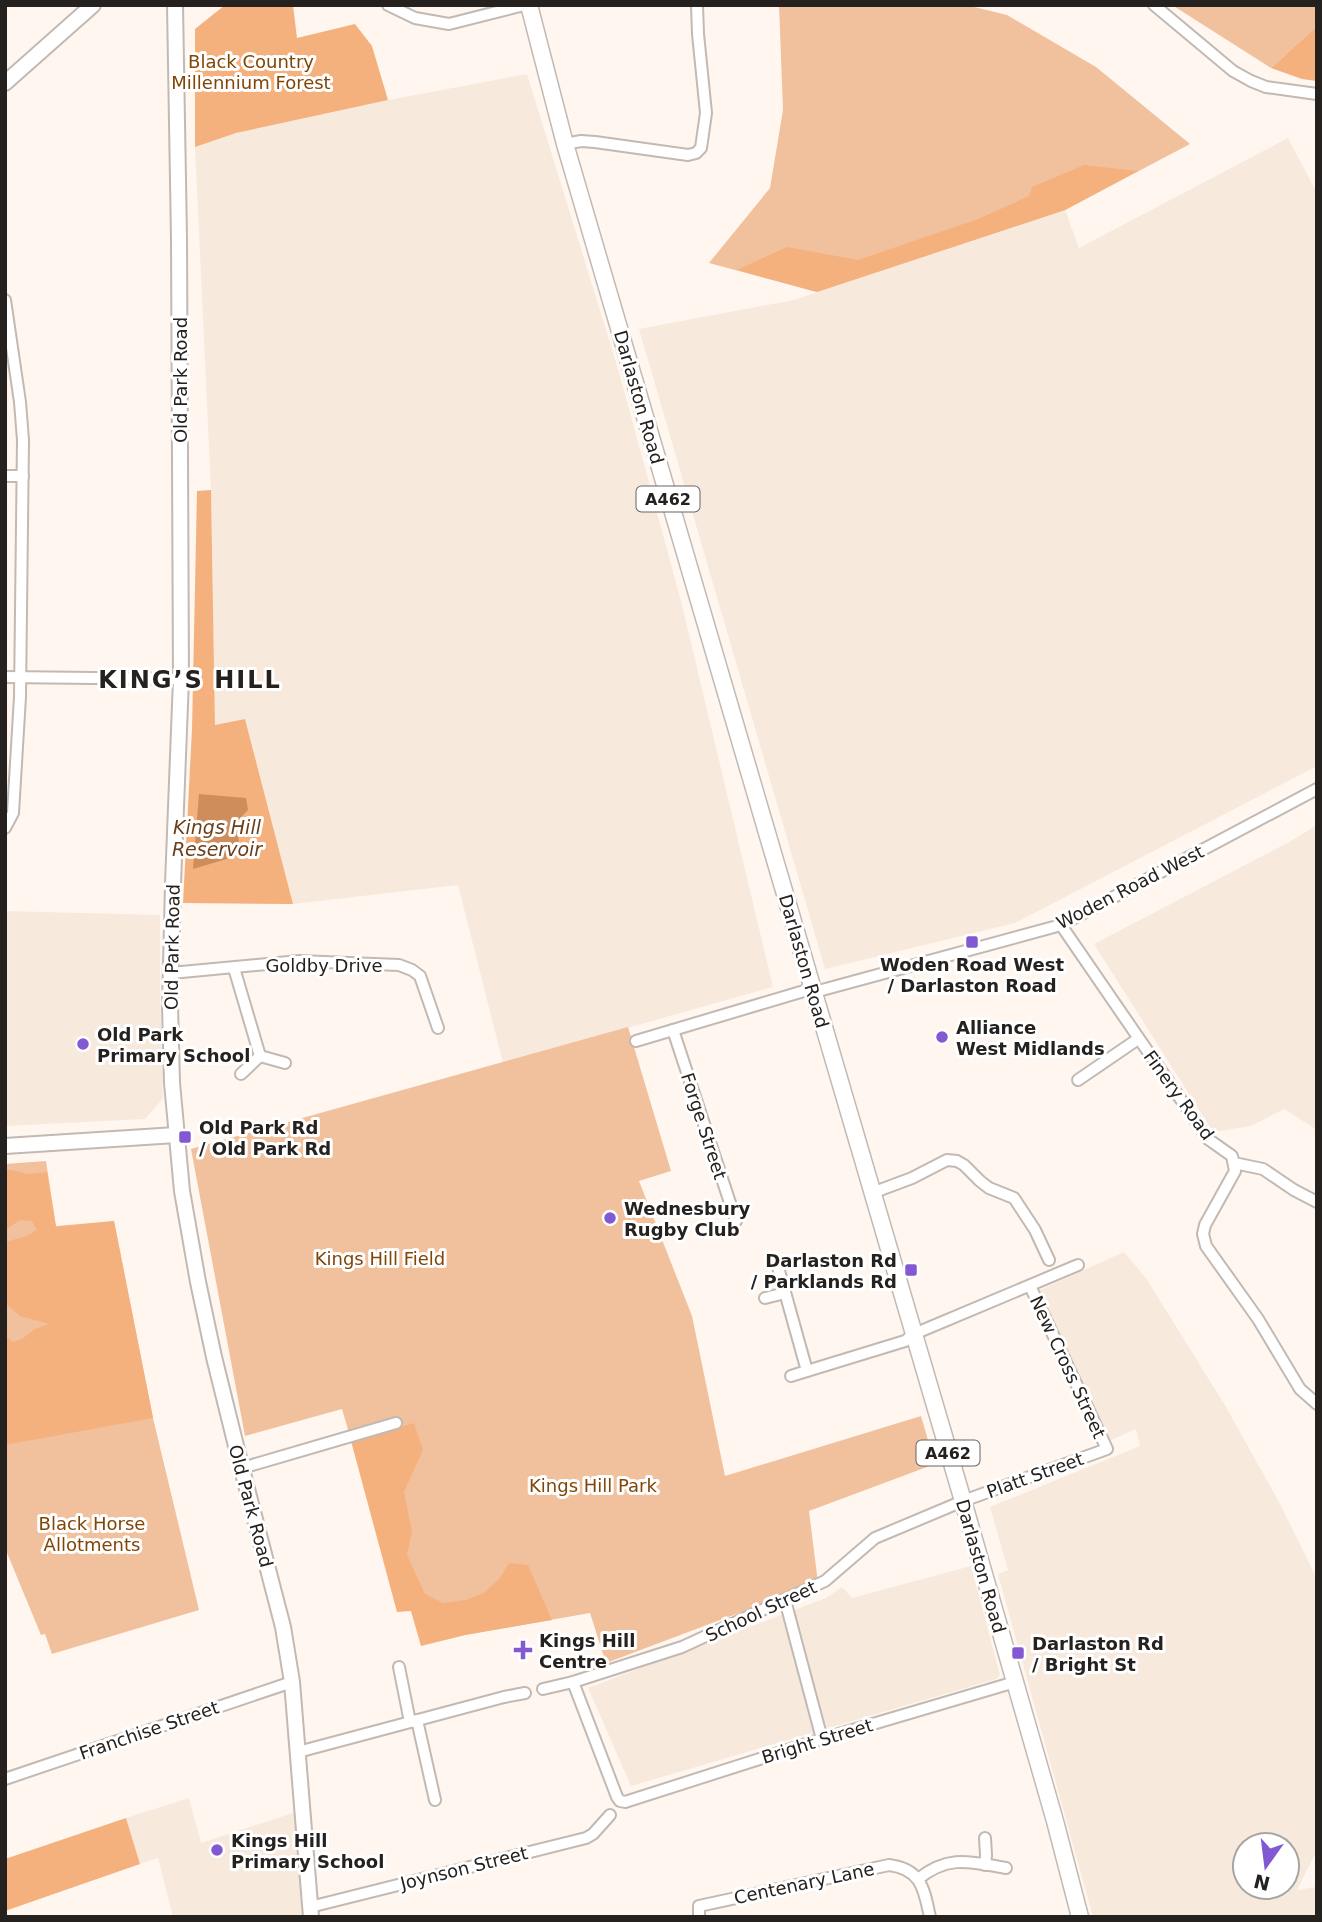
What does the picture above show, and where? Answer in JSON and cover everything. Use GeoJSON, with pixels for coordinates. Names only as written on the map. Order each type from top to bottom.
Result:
{"type":"FeatureCollection","features":[{"type":"Feature","properties":{"kind":"main road","name":"Darlaston Road"},"geometry":{"type":"LineString","coordinates":[[529,5],[565,144],[914,1334],[1080,1917]]}},
{"type":"Feature","properties":{"kind":"street"},"geometry":{"type":"LineString","coordinates":[[5,83],[93,5]]}},
{"type":"Feature","properties":{"kind":"street","name":"Old Park Road"},"geometry":{"type":"LineString","coordinates":[[175,5],[181,678],[170,1050],[176,1135],[186,1217],[214,1357],[283,1627],[292,1682],[310,1912]]}},
{"type":"Feature","properties":{"kind":"street"},"geometry":{"type":"LineString","coordinates":[[388,5],[415,18],[449,24],[524,5]]}},
{"type":"Feature","properties":{"kind":"street"},"geometry":{"type":"LineString","coordinates":[[565,144],[595,142],[688,155],[701,148],[706,113],[697,5]]}},
{"type":"Feature","properties":{"kind":"street"},"geometry":{"type":"LineString","coordinates":[[1154,5],[1233,71],[1251,81],[1266,87],[1317,94]]}},
{"type":"Feature","properties":{"kind":"street"},"geometry":{"type":"LineString","coordinates":[[5,300],[23,440],[20,677],[13,813],[5,828]]}},
{"type":"Feature","properties":{"kind":"street"},"geometry":{"type":"LineString","coordinates":[[5,476],[23,476]]}},
{"type":"Feature","properties":{"kind":"street"},"geometry":{"type":"LineString","coordinates":[[5,677],[181,678]]}},
{"type":"Feature","properties":{"kind":"street","name":"Woden Road West"},"geometry":{"type":"LineString","coordinates":[[813,990],[822,990],[1061,925],[1317,789]]}},
{"type":"Feature","properties":{"kind":"street","name":"Finery Road"},"geometry":{"type":"LineString","coordinates":[[1061,925],[1208,1139],[1232,1156],[1234,1163]]}},
{"type":"Feature","properties":{"kind":"street","name":"Goldby Drive"},"geometry":{"type":"LineString","coordinates":[[171,973],[299,961],[399,965],[420,976],[438,1028]]}},
{"type":"Feature","properties":{"kind":"street"},"geometry":{"type":"LineString","coordinates":[[234,968],[260,1056]]}},
{"type":"Feature","properties":{"kind":"street"},"geometry":{"type":"LineString","coordinates":[[636,1041],[813,990]]}},
{"type":"Feature","properties":{"kind":"street","name":"Forge Street"},"geometry":{"type":"LineString","coordinates":[[673,1030],[736,1221]]}},
{"type":"Feature","properties":{"kind":"street"},"geometry":{"type":"LineString","coordinates":[[1078,1080],[1139,1039]]}},
{"type":"Feature","properties":{"kind":"street"},"geometry":{"type":"LineString","coordinates":[[260,1056],[285,1063]]}},
{"type":"Feature","properties":{"kind":"street"},"geometry":{"type":"LineString","coordinates":[[241,1074],[260,1056]]}},
{"type":"Feature","properties":{"kind":"street"},"geometry":{"type":"LineString","coordinates":[[5,1146],[176,1135]]}},
{"type":"Feature","properties":{"kind":"street"},"geometry":{"type":"LineString","coordinates":[[872,1193],[912,1178],[947,1160],[957,1161],[989,1188],[1014,1198],[1035,1230],[1049,1260]]}},
{"type":"Feature","properties":{"kind":"street"},"geometry":{"type":"LineString","coordinates":[[1317,1202],[1263,1169],[1234,1163],[1235,1171],[1205,1225],[1203,1234],[1206,1247],[1258,1319],[1300,1389],[1317,1404]]}},
{"type":"Feature","properties":{"kind":"street"},"geometry":{"type":"LineString","coordinates":[[791,1376],[905,1341],[914,1334],[1078,1265]]}},
{"type":"Feature","properties":{"kind":"street"},"geometry":{"type":"LineString","coordinates":[[778,1267],[807,1371]]}},
{"type":"Feature","properties":{"kind":"street","name":"New Cross Street"},"geometry":{"type":"LineString","coordinates":[[1030,1286],[1107,1449]]}},
{"type":"Feature","properties":{"kind":"street"},"geometry":{"type":"LineString","coordinates":[[765,1298],[785,1293]]}},
{"type":"Feature","properties":{"kind":"street"},"geometry":{"type":"LineString","coordinates":[[242,1468],[396,1423]]}},
{"type":"Feature","properties":{"kind":"street","name":"Platt Street"},"geometry":{"type":"LineString","coordinates":[[962,1501],[1107,1449]]}},
{"type":"Feature","properties":{"kind":"street","name":"School Street"},"geometry":{"type":"LineString","coordinates":[[543,1689],[682,1647],[825,1581],[875,1538],[962,1501]]}},
{"type":"Feature","properties":{"kind":"street"},"geometry":{"type":"LineString","coordinates":[[785,1600],[822,1739]]}},
{"type":"Feature","properties":{"kind":"street"},"geometry":{"type":"LineString","coordinates":[[399,1667],[435,1800]]}},
{"type":"Feature","properties":{"kind":"street","name":"Franchise Street"},"geometry":{"type":"LineString","coordinates":[[5,1779],[292,1682]]}},
{"type":"Feature","properties":{"kind":"street","name":"Bright Street"},"geometry":{"type":"LineString","coordinates":[[573,1682],[617,1797],[620,1801],[630,1802],[822,1739],[1015,1682]]}},
{"type":"Feature","properties":{"kind":"street"},"geometry":{"type":"LineString","coordinates":[[298,1752],[525,1693]]}},
{"type":"Feature","properties":{"kind":"street","name":"Joynson Street"},"geometry":{"type":"LineString","coordinates":[[310,1912],[586,1838],[610,1815]]}},
{"type":"Feature","properties":{"kind":"street"},"geometry":{"type":"LineString","coordinates":[[985,1838],[985,1864]]}},
{"type":"Feature","properties":{"kind":"street"},"geometry":{"type":"LineString","coordinates":[[930,1917],[925,1891],[918,1879],[936,1867],[953,1861],[1006,1868]]}},
{"type":"Feature","properties":{"kind":"street","name":"Centenary Lane"},"geometry":{"type":"LineString","coordinates":[[698,1917],[699,1906],[883,1866],[898,1866],[918,1879]]}},
{"type":"Feature","properties":{"kind":"shaded area"},"geometry":{"type":"Polygon","coordinates":[[[527,74],[619,372],[682,605],[773,987],[503,1063],[458,885],[293,904],[245,719],[215,725],[211,490],[195,147],[236,133],[330,111],[527,74]]]}},
{"type":"Feature","properties":{"kind":"shaded area"},"geometry":{"type":"Polygon","coordinates":[[[1288,138],[1317,193],[1317,766],[1015,923],[825,969],[639,329],[794,300],[1065,210],[1079,248],[1288,138]]]}},
{"type":"Feature","properties":{"kind":"shaded area"},"geometry":{"type":"Polygon","coordinates":[[[1317,825],[1317,1130],[1284,1109],[1251,1126],[1213,1132],[1094,944],[1317,825]]]}},
{"type":"Feature","properties":{"kind":"shaded area","name":"Old Park Primary School"},"geometry":{"type":"Polygon","coordinates":[[[5,911],[160,915],[163,1098],[145,1119],[5,1126],[5,911]]]}},
{"type":"Feature","properties":{"kind":"shaded area"},"geometry":{"type":"Polygon","coordinates":[[[1124,1252],[1146,1278],[1226,1407],[1279,1502],[1317,1579],[1317,1850],[1301,1882],[1301,1831],[1231,1831],[1231,1901],[1301,1901],[1301,1889],[1317,1887],[1317,1917],[1093,1917],[998,1574],[1008,1570],[990,1507],[1140,1446],[1136,1429],[1109,1441],[1079,1372],[1038,1291],[1124,1252]]]}},
{"type":"Feature","properties":{"kind":"shaded area"},"geometry":{"type":"Polygon","coordinates":[[[971,1566],[1000,1675],[996,1679],[631,1786],[588,1688],[826,1598],[842,1587],[852,1598],[971,1566]]]}},
{"type":"Feature","properties":{"kind":"shaded area","name":"Kings Hill Primary School"},"geometry":{"type":"Polygon","coordinates":[[[189,1798],[201,1843],[296,1812],[300,1888],[305,1917],[173,1917],[158,1858],[140,1864],[126,1818],[189,1798]]]}},
{"type":"Feature","properties":{"kind":"green space","name":"Black Country Millennium Forest"},"geometry":{"type":"Polygon","coordinates":[[[225,5],[293,5],[297,38],[355,24],[372,46],[388,100],[236,133],[195,147],[195,29],[225,5]]]}},
{"type":"Feature","properties":{"kind":"green space"},"geometry":{"type":"Polygon","coordinates":[[[779,5],[966,5],[1007,15],[1096,67],[1190,144],[1065,210],[817,292],[709,263],[770,188],[783,110],[779,5]]]}},
{"type":"Feature","properties":{"kind":"green space"},"geometry":{"type":"Polygon","coordinates":[[[1172,5],[1317,5],[1317,26],[1271,68],[1172,5]]]}},
{"type":"Feature","properties":{"kind":"green space"},"geometry":{"type":"Polygon","coordinates":[[[1317,26],[1317,81],[1302,79],[1271,68],[1317,26]]]}},
{"type":"Feature","properties":{"kind":"green space"},"geometry":{"type":"Polygon","coordinates":[[[1084,165],[1138,171],[1065,210],[817,292],[737,270],[787,247],[858,260],[978,219],[1029,196],[1032,187],[1084,165]]]}},
{"type":"Feature","properties":{"kind":"green space"},"geometry":{"type":"Polygon","coordinates":[[[211,490],[215,725],[245,719],[293,904],[183,903],[192,729],[197,491],[211,490]]]}},
{"type":"Feature","properties":{"kind":"green space"},"geometry":{"type":"Polygon","coordinates":[[[628,1027],[671,1171],[639,1181],[692,1316],[725,1476],[921,1416],[935,1464],[809,1511],[818,1583],[606,1663],[590,1613],[423,1645],[351,1441],[401,1427],[398,1417],[349,1433],[342,1409],[245,1436],[191,1149],[628,1027]]]}},
{"type":"Feature","properties":{"kind":"green space","name":"Black Horse Allotments"},"geometry":{"type":"Polygon","coordinates":[[[46,1161],[56,1226],[114,1221],[153,1418],[199,1610],[52,1654],[45,1634],[41,1635],[5,1548],[5,1164],[46,1161]]]}},
{"type":"Feature","properties":{"kind":"green space"},"geometry":{"type":"Polygon","coordinates":[[[5,1170],[27,1174],[47,1172],[56,1227],[114,1221],[153,1418],[5,1445],[5,1336],[13,1342],[49,1324],[20,1316],[5,1303],[5,1242],[27,1236],[37,1230],[32,1221],[20,1220],[5,1230],[5,1170]]]}},
{"type":"Feature","properties":{"kind":"green space"},"geometry":{"type":"Polygon","coordinates":[[[414,1423],[423,1450],[404,1492],[412,1532],[407,1555],[425,1594],[443,1603],[466,1600],[484,1593],[500,1578],[509,1563],[528,1565],[552,1620],[465,1635],[421,1646],[411,1611],[397,1612],[351,1441],[414,1423]]]}},
{"type":"Feature","properties":{"kind":"green space"},"geometry":{"type":"Polygon","coordinates":[[[126,1818],[140,1864],[5,1911],[5,1859],[126,1818]]]}},
{"type":"Feature","properties":{"kind":"water","name":"Kings Hill Reservoir"},"geometry":{"type":"Polygon","coordinates":[[[199,794],[246,798],[248,810],[237,821],[240,855],[193,869],[199,794]]]}},
{"type":"Feature","properties":{"kind":"place","name":"Woden Road West / Darlaston Road"},"geometry":{"type":"Point","coordinates":[972,942]}},
{"type":"Feature","properties":{"kind":"place","name":"Alliance West Midlands"},"geometry":{"type":"Point","coordinates":[942,1037]}},
{"type":"Feature","properties":{"kind":"place","name":"Old Park Primary School"},"geometry":{"type":"Point","coordinates":[83,1044]}},
{"type":"Feature","properties":{"kind":"place","name":"Old Park Rd / Old Park Rd"},"geometry":{"type":"Point","coordinates":[185,1137]}},
{"type":"Feature","properties":{"kind":"place","name":"Wednesbury Rugby Club"},"geometry":{"type":"Point","coordinates":[610,1218]}},
{"type":"Feature","properties":{"kind":"place","name":"Darlaston Rd / Parklands Rd"},"geometry":{"type":"Point","coordinates":[911,1270]}},
{"type":"Feature","properties":{"kind":"place","name":"Kings Hill Centre"},"geometry":{"type":"Point","coordinates":[523,1650]}},
{"type":"Feature","properties":{"kind":"place","name":"Darlaston Rd / Bright St"},"geometry":{"type":"Point","coordinates":[1018,1653]}},
{"type":"Feature","properties":{"kind":"place","name":"Kings Hill Primary School"},"geometry":{"type":"Point","coordinates":[217,1850]}},
{"type":"Feature","properties":{"kind":"district","name":"KING’S HILL"},"geometry":{"type":"Point","coordinates":[190,680]}},
{"type":"Feature","properties":{"kind":"park label","name":"Kings Hill Field"},"geometry":{"type":"Point","coordinates":[380,1258]}},
{"type":"Feature","properties":{"kind":"park label","name":"Kings Hill Park"},"geometry":{"type":"Point","coordinates":[593,1485]}}]}
